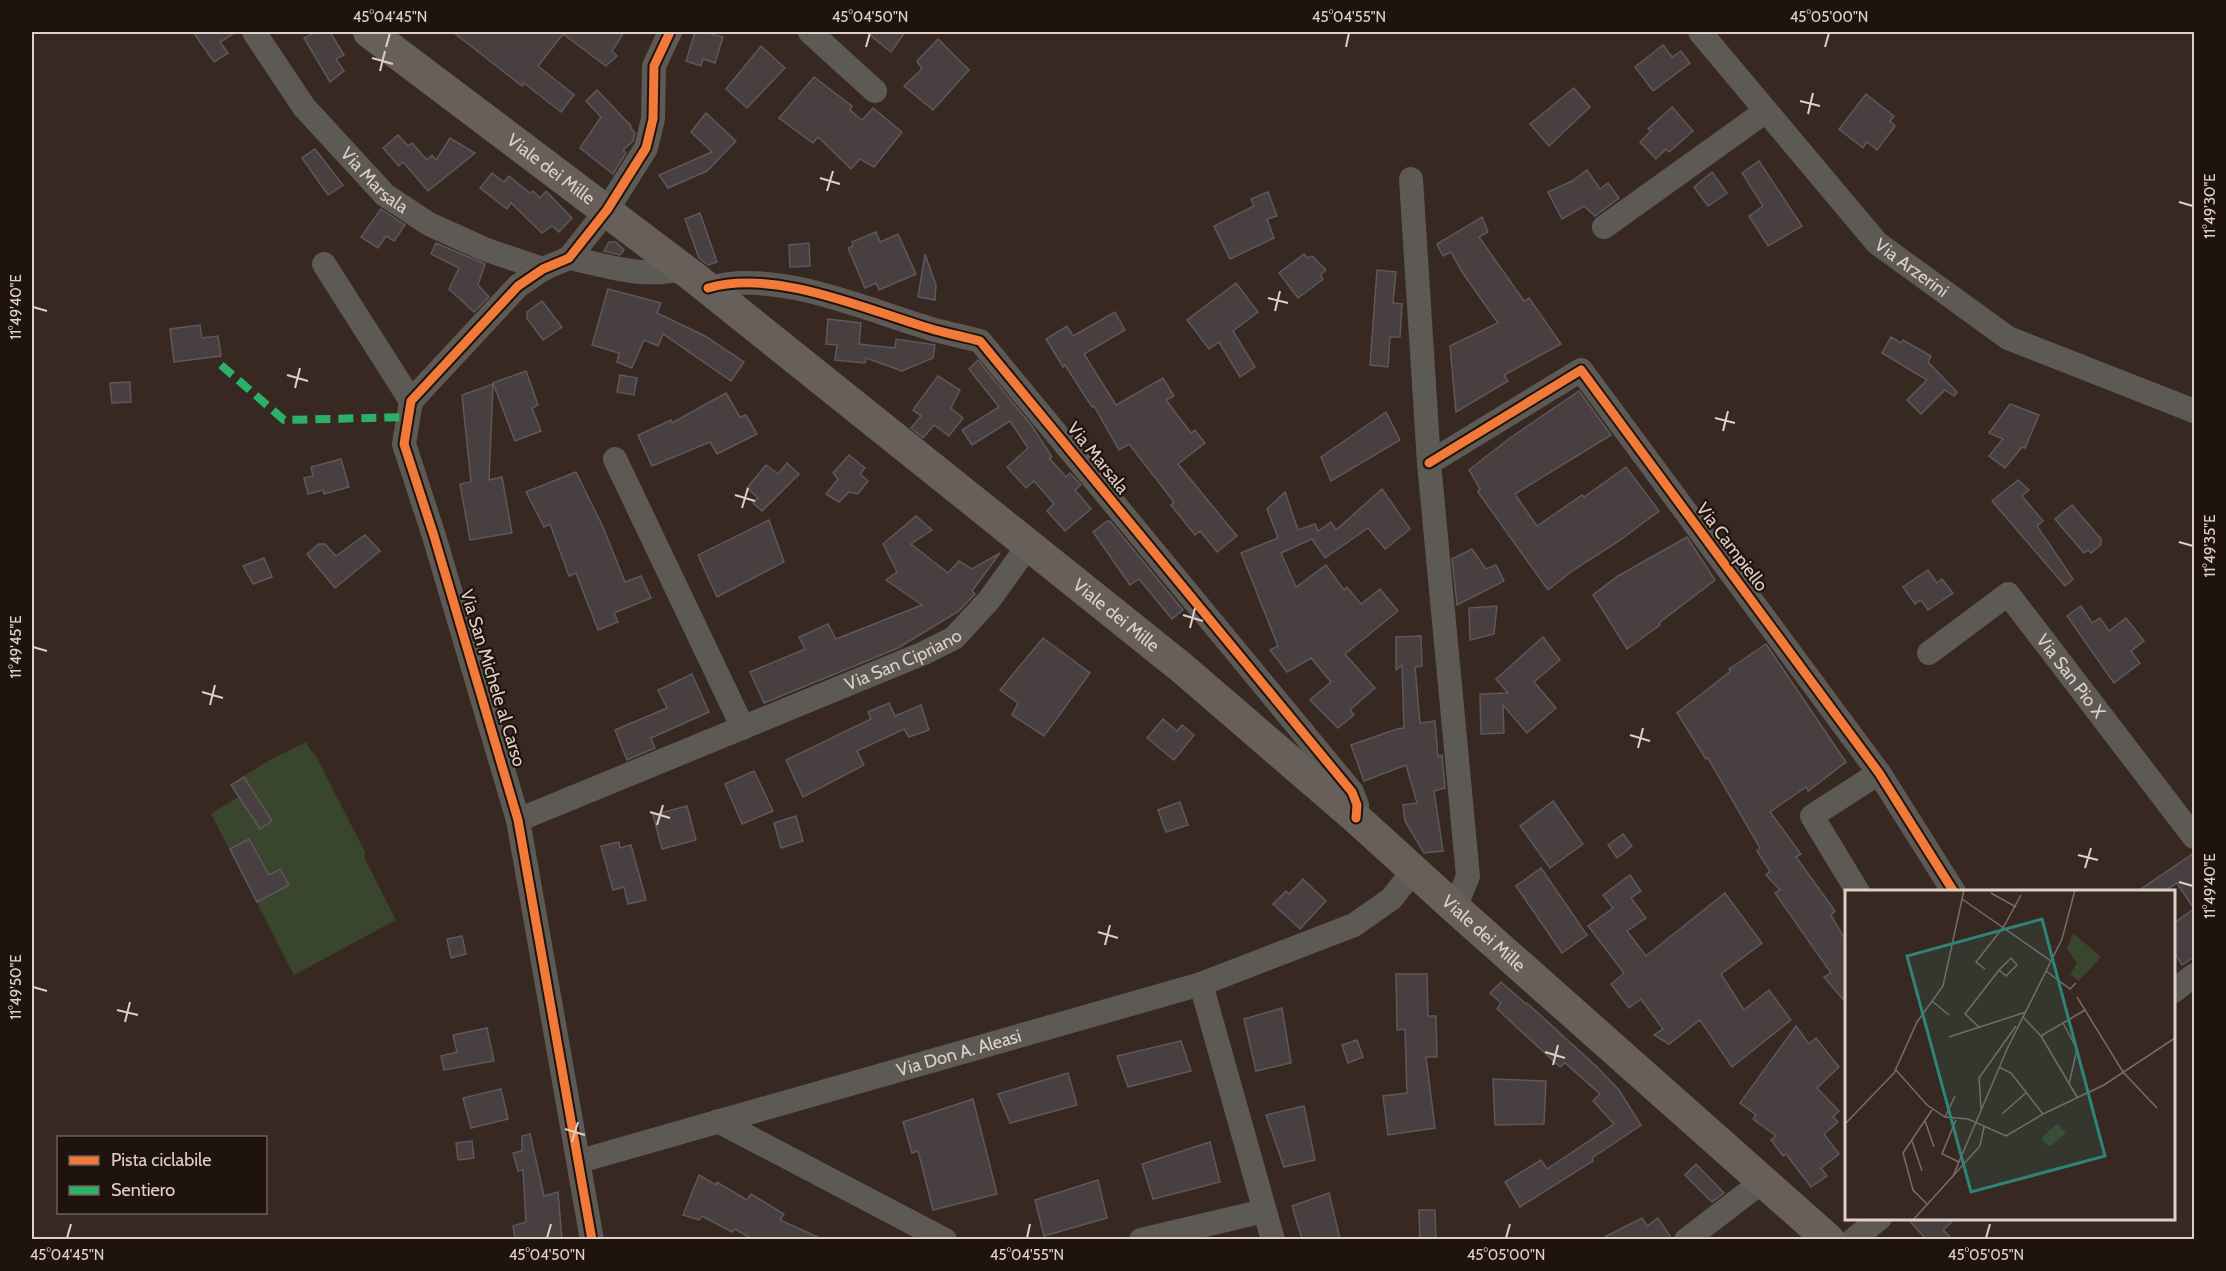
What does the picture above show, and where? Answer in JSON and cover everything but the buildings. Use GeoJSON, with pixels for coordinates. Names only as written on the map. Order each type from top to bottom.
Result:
{"type":"FeatureCollection","features":[{"type":"Feature","properties":{"kind":"main road","name":"Viale dei Mille"},"geometry":{"type":"LineString","coordinates":[[369,32],[683,268],[1182,668],[1415,869],[1455,908],[1829,1239]]}},
{"type":"Feature","properties":{"kind":"street","name":"Via Marsala"},"geometry":{"type":"LineString","coordinates":[[254,32],[304,107],[385,195],[429,224],[484,249],[543,269]]}},
{"type":"Feature","properties":{"kind":"street"},"geometry":{"type":"LineString","coordinates":[[810,32],[875,90]]}},
{"type":"Feature","properties":{"kind":"street","name":"Via Arzerini"},"geometry":{"type":"LineString","coordinates":[[1700,32],[1877,243],[2008,338],[2194,411]]}},
{"type":"Feature","properties":{"kind":"street"},"geometry":{"type":"LineString","coordinates":[[324,264],[411,401],[518,286],[543,269],[569,258],[606,210],[646,148],[653,119],[654,66],[662,35]]}},
{"type":"Feature","properties":{"kind":"street"},"geometry":{"type":"LineString","coordinates":[[1604,227],[1766,111]]}},
{"type":"Feature","properties":{"kind":"street"},"geometry":{"type":"LineString","coordinates":[[1411,179],[1429,463],[1468,876],[1455,908]]}},
{"type":"Feature","properties":{"kind":"street"},"geometry":{"type":"LineString","coordinates":[[569,258],[644,272],[667,273],[683,268]]}},
{"type":"Feature","properties":{"kind":"street","name":"Via Marsala"},"geometry":{"type":"LineString","coordinates":[[708,288],[723,283],[744,282],[815,292],[980,341],[1352,792],[1357,805],[1356,818]]}},
{"type":"Feature","properties":{"kind":"street","name":"Via Campiello"},"geometry":{"type":"LineString","coordinates":[[1429,463],[1581,370],[1879,773],[1953,890]]}},
{"type":"Feature","properties":{"kind":"street","name":"Via San Michele al Carso"},"geometry":{"type":"LineString","coordinates":[[411,401],[404,444],[434,536],[518,820],[592,1239]]}},
{"type":"Feature","properties":{"kind":"street"},"geometry":{"type":"LineString","coordinates":[[615,459],[743,728]]}},
{"type":"Feature","properties":{"kind":"street","name":"Via San Cipriano"},"geometry":{"type":"LineString","coordinates":[[518,820],[924,653],[954,638],[989,600],[1028,546]]}},
{"type":"Feature","properties":{"kind":"street","name":"Via San Pio X"},"geometry":{"type":"LineString","coordinates":[[1929,653],[2008,594],[2194,837]]}},
{"type":"Feature","properties":{"kind":"street"},"geometry":{"type":"LineString","coordinates":[[1857,890],[1812,816],[1879,773]]}},
{"type":"Feature","properties":{"kind":"street","name":"Via Don A. Aleasi"},"geometry":{"type":"LineString","coordinates":[[580,1161],[1201,984],[1354,925],[1390,899],[1415,869]]}},
{"type":"Feature","properties":{"kind":"street"},"geometry":{"type":"LineString","coordinates":[[2175,990],[2194,975]]}},
{"type":"Feature","properties":{"kind":"street"},"geometry":{"type":"LineString","coordinates":[[1201,984],[1273,1239]]}},
{"type":"Feature","properties":{"kind":"street"},"geometry":{"type":"LineString","coordinates":[[718,1121],[945,1239]]}},
{"type":"Feature","properties":{"kind":"street"},"geometry":{"type":"LineString","coordinates":[[1686,1239],[1763,1180]]}},
{"type":"Feature","properties":{"kind":"street"},"geometry":{"type":"LineString","coordinates":[[1141,1239],[1264,1211]]}},
{"type":"Feature","properties":{"kind":"street"},"geometry":{"type":"LineString","coordinates":[[1853,1239],[1877,1220]]}},
{"type":"Feature","properties":{"kind":"green space"},"geometry":{"type":"Polygon","coordinates":[[[306,742],[315,754],[365,852],[364,857],[396,920],[294,975],[211,814],[238,797],[231,785],[266,762],[306,742]]]}},
{"type":"Feature","properties":{"kind":"marked path"},"geometry":{"type":"LineString","coordinates":[[221,365],[284,420],[408,417]]}},
{"type":"Feature","properties":{"kind":"cycle path"},"geometry":{"type":"LineString","coordinates":[[592,1240],[518,820],[434,536],[404,444],[411,401],[518,286],[543,269],[569,258],[607,210],[646,148],[653,119],[654,66],[670,32]]}},
{"type":"Feature","properties":{"kind":"cycle path"},"geometry":{"type":"LineString","coordinates":[[708,288],[735,283],[763,283],[792,287],[852,303],[935,330],[980,341],[1352,792],[1357,805],[1356,818]]}},
{"type":"Feature","properties":{"kind":"cycle path"},"geometry":{"type":"LineString","coordinates":[[1429,463],[1581,370],[1879,773],[1953,890]]}}]}
